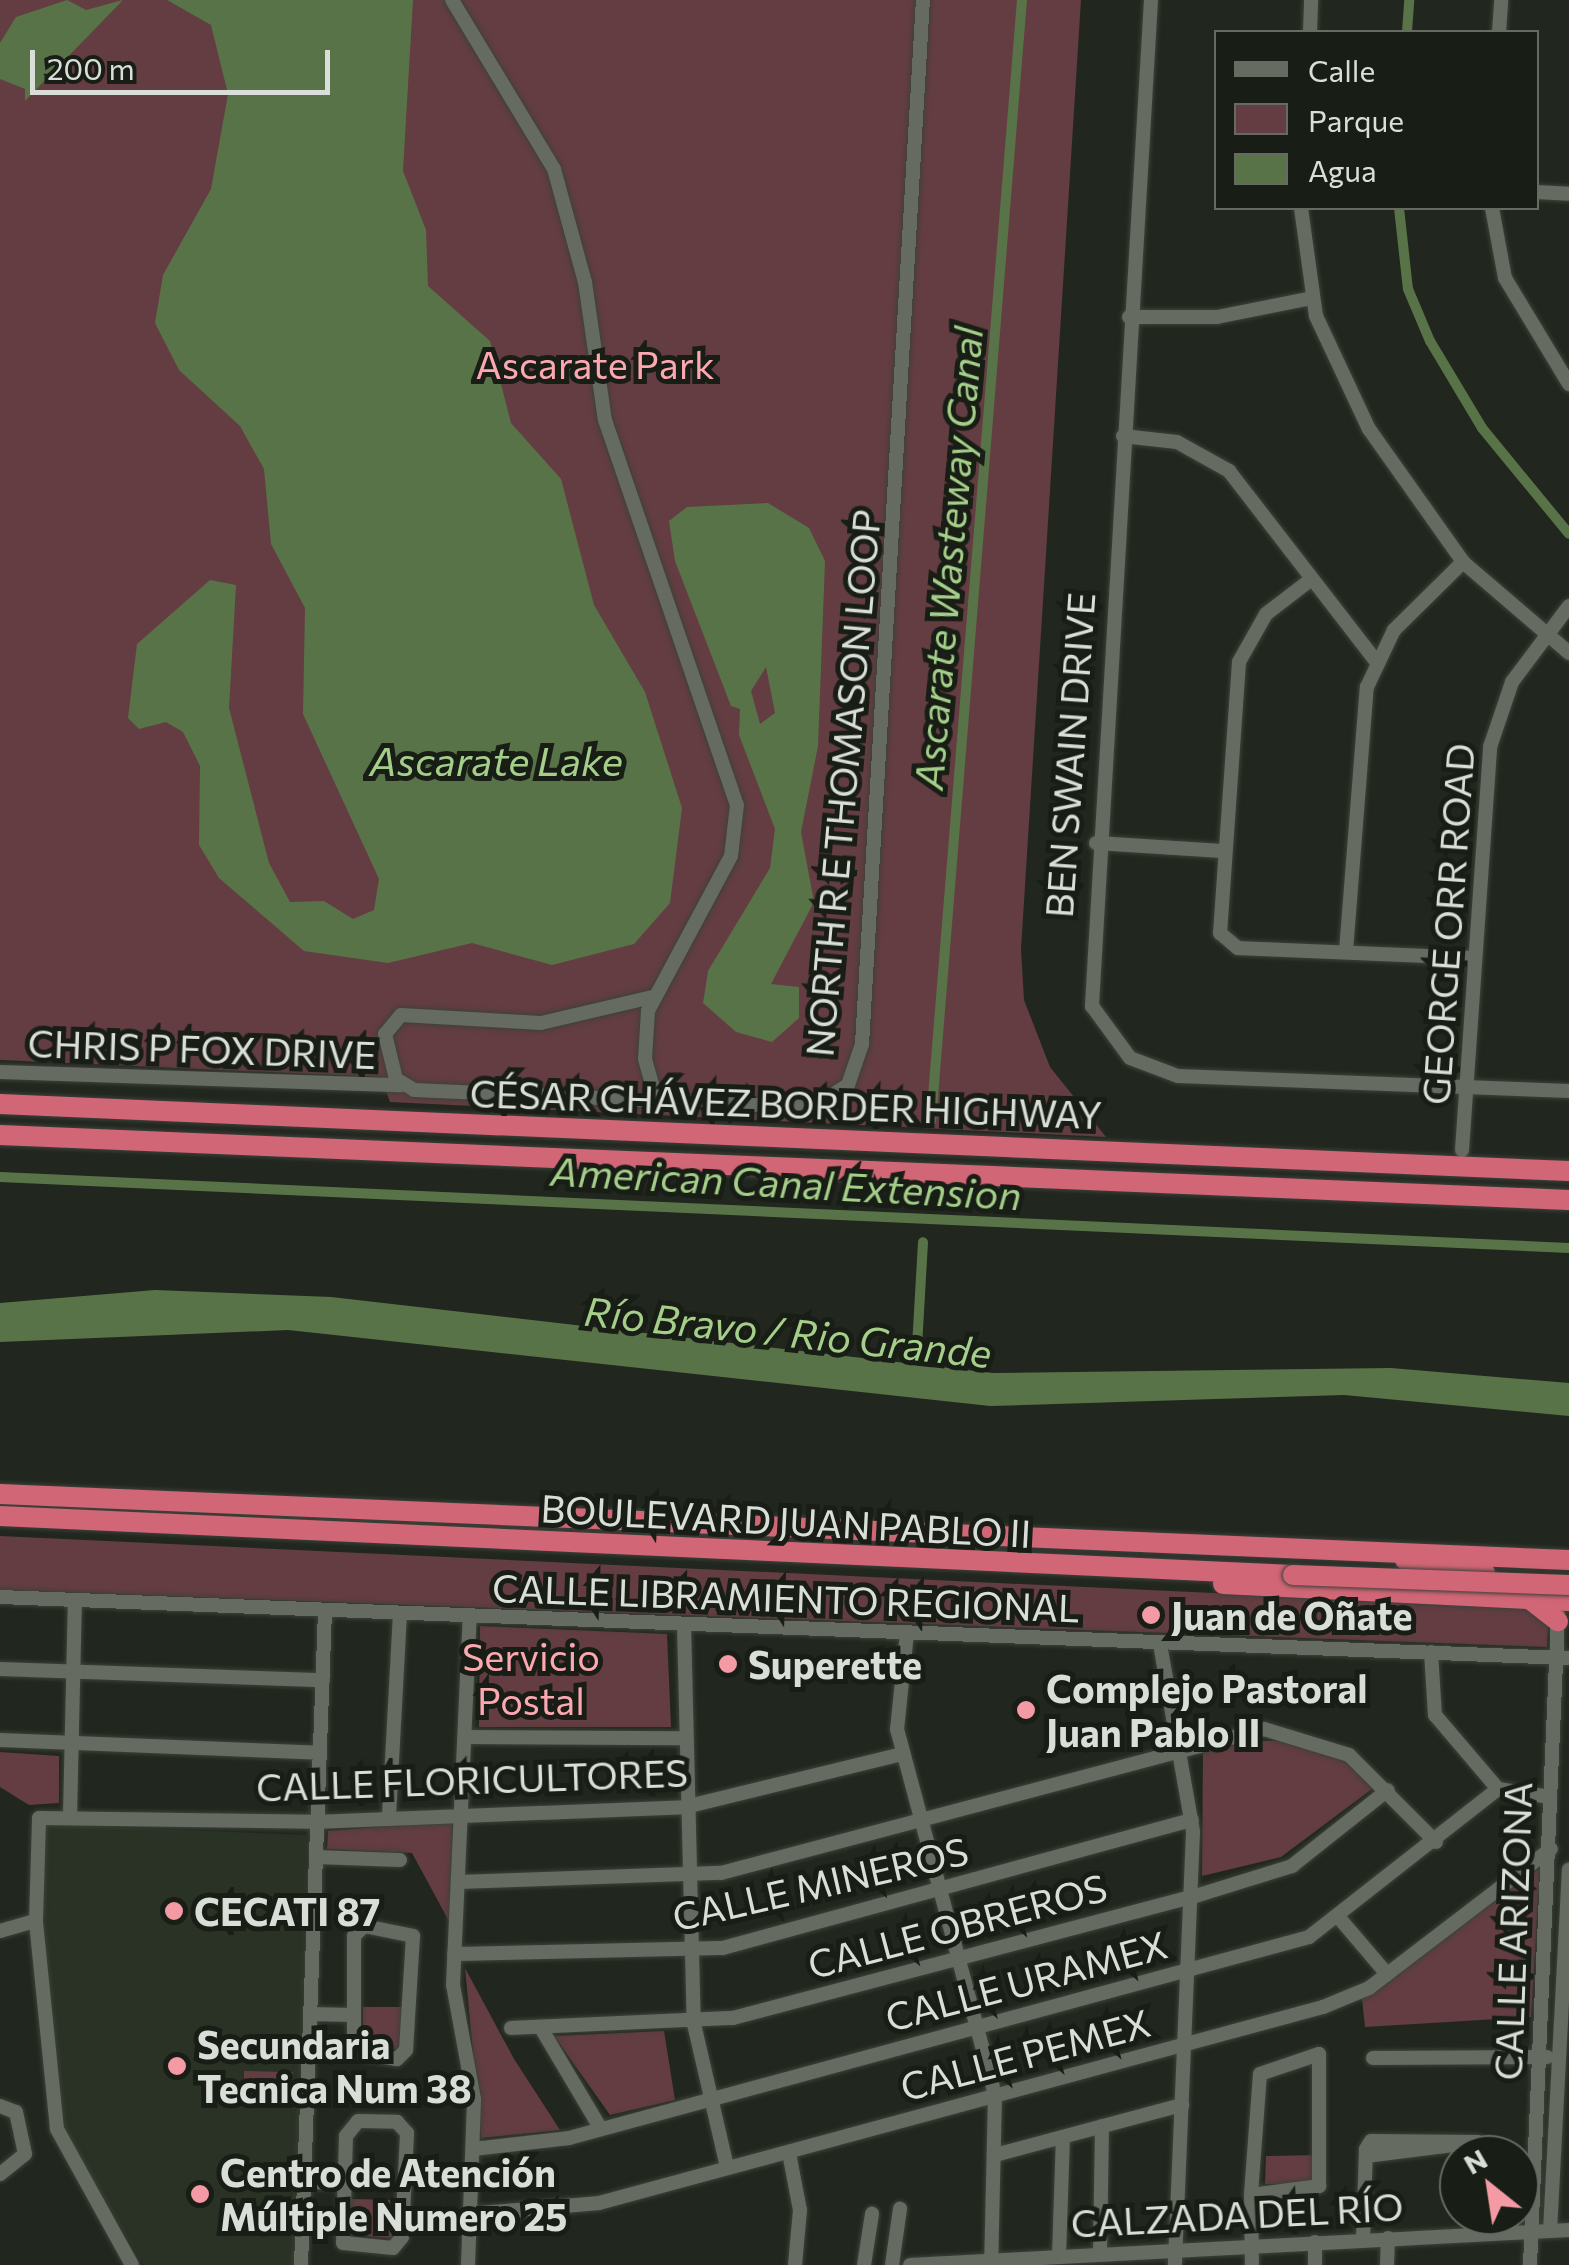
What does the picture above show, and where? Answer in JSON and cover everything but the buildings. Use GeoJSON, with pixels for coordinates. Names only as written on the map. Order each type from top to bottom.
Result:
{"type":"FeatureCollection","features":[{"type":"Feature","properties":{"kind":"highway","name":"CÉSAR CHÁVEZ BORDER HIGHWAY"},"geometry":{"type":"LineString","coordinates":[[0,1104],[1569,1171]]}},
{"type":"Feature","properties":{"kind":"highway","name":"CÉSAR CHÁVEZ BORDER HIGHWAY"},"geometry":{"type":"LineString","coordinates":[[0,1135],[1569,1200]]}},
{"type":"Feature","properties":{"kind":"highway","name":"BOULEVARD JUAN PABLO II"},"geometry":{"type":"LineString","coordinates":[[0,1494],[1569,1560]]}},
{"type":"Feature","properties":{"kind":"highway","name":"BOULEVARD JUAN PABLO II"},"geometry":{"type":"LineString","coordinates":[[0,1516],[1156,1572],[1293,1575],[1565,1598]]}},
{"type":"Feature","properties":{"kind":"highway"},"geometry":{"type":"LineString","coordinates":[[1379,1552],[1565,1598]]}},
{"type":"Feature","properties":{"kind":"highway"},"geometry":{"type":"LineString","coordinates":[[1156,1572],[1264,1590],[1565,1598]]}},
{"type":"Feature","properties":{"kind":"street"},"geometry":{"type":"LineString","coordinates":[[452,0],[554,169],[584,282],[605,420],[737,805],[731,856],[652,997],[644,1045],[657,1102]]}},
{"type":"Feature","properties":{"kind":"street","name":"NORTH R E THOMASON LOOP"},"geometry":{"type":"LineString","coordinates":[[401,1085],[657,1102],[821,1102],[848,1084],[862,1044],[923,0]]}},
{"type":"Feature","properties":{"kind":"street","name":"BEN SWAIN DRIVE"},"geometry":{"type":"LineString","coordinates":[[1150,0],[1088,990],[1098,1021],[1130,1058],[1178,1076],[1569,1091]]}},
{"type":"Feature","properties":{"kind":"street"},"geometry":{"type":"LineString","coordinates":[[1310,30],[1311,0]]}},
{"type":"Feature","properties":{"kind":"street"},"geometry":{"type":"LineString","coordinates":[[1499,30],[1501,0]]}},
{"type":"Feature","properties":{"kind":"street"},"geometry":{"type":"LineString","coordinates":[[1539,192],[1569,194]]}},
{"type":"Feature","properties":{"kind":"street"},"geometry":{"type":"LineString","coordinates":[[1301,210],[1312,298],[1350,398],[1463,562],[1569,653]]}},
{"type":"Feature","properties":{"kind":"street"},"geometry":{"type":"LineString","coordinates":[[1492,210],[1504,278],[1569,384]]}},
{"type":"Feature","properties":{"kind":"street"},"geometry":{"type":"LineString","coordinates":[[1129,317],[1217,317],[1312,298]]}},
{"type":"Feature","properties":{"kind":"street"},"geometry":{"type":"LineString","coordinates":[[1122,436],[1178,442],[1214,460],[1248,492],[1308,581],[1376,660]]}},
{"type":"Feature","properties":{"kind":"street"},"geometry":{"type":"LineString","coordinates":[[1346,952],[1361,723],[1376,660],[1463,562]]}},
{"type":"Feature","properties":{"kind":"street"},"geometry":{"type":"LineString","coordinates":[[1308,581],[1266,614],[1239,662],[1223,851],[1224,939],[1238,948],[1474,958]]}},
{"type":"Feature","properties":{"kind":"street","name":"GEORGE ORR ROAD"},"geometry":{"type":"LineString","coordinates":[[1462,1150],[1494,727],[1546,636],[1569,606]]}},
{"type":"Feature","properties":{"kind":"street"},"geometry":{"type":"LineString","coordinates":[[1096,843],[1223,851]]}},
{"type":"Feature","properties":{"kind":"street"},"geometry":{"type":"LineString","coordinates":[[401,1085],[384,1034],[397,1016],[541,1023],[652,997]]}},
{"type":"Feature","properties":{"kind":"street","name":"CHRIS P FOX DRIVE"},"geometry":{"type":"LineString","coordinates":[[0,1072],[401,1085]]}},
{"type":"Feature","properties":{"kind":"street","name":"CALLE LIBRAMIENTO REGIONAL"},"geometry":{"type":"LineString","coordinates":[[0,1598],[1563,1658]]}},
{"type":"Feature","properties":{"kind":"street","name":"CALLE ARIZONA"},"geometry":{"type":"LineString","coordinates":[[1536,2135],[1550,1798],[1565,1598]]}},
{"type":"Feature","properties":{"kind":"street"},"geometry":{"type":"LineString","coordinates":[[70,1816],[75,1600]]}},
{"type":"Feature","properties":{"kind":"street"},"geometry":{"type":"LineString","coordinates":[[301,2265],[326,1610]]}},
{"type":"Feature","properties":{"kind":"street"},"geometry":{"type":"LineString","coordinates":[[390,1816],[400,1614]]}},
{"type":"Feature","properties":{"kind":"street"},"geometry":{"type":"LineString","coordinates":[[468,2265],[474,2149],[454,1954],[470,1616]]}},
{"type":"Feature","properties":{"kind":"street"},"geometry":{"type":"LineString","coordinates":[[684,1624],[683,1738],[694,2024],[727,2167]]}},
{"type":"Feature","properties":{"kind":"street"},"geometry":{"type":"LineString","coordinates":[[907,1633],[896,1698],[902,1754],[995,2096],[991,2262]]}},
{"type":"Feature","properties":{"kind":"street"},"geometry":{"type":"LineString","coordinates":[[1160,1644],[1192,1820],[1175,2257]]}},
{"type":"Feature","properties":{"kind":"street"},"geometry":{"type":"LineString","coordinates":[[1431,1652],[1435,1715],[1498,1789],[1550,1798]]}},
{"type":"Feature","properties":{"kind":"street"},"geometry":{"type":"LineString","coordinates":[[0,1669],[323,1680]]}},
{"type":"Feature","properties":{"kind":"street"},"geometry":{"type":"LineString","coordinates":[[458,1882],[687,1879],[1236,1732],[1299,1733],[1349,1755],[1436,1842]]}},
{"type":"Feature","properties":{"kind":"street"},"geometry":{"type":"LineString","coordinates":[[465,1738],[683,1738]]}},
{"type":"Feature","properties":{"kind":"street"},"geometry":{"type":"LineString","coordinates":[[0,1740],[320,1752]]}},
{"type":"Feature","properties":{"kind":"street","name":"CALLE FLORICULTORES"},"geometry":{"type":"LineString","coordinates":[[36,1921],[39,1818],[316,1822],[685,1807],[902,1754]]}},
{"type":"Feature","properties":{"kind":"street","name":"CALLE URAMEX"},"geometry":{"type":"LineString","coordinates":[[474,2149],[601,2129],[1187,1971],[1341,1920],[1498,1789]]}},
{"type":"Feature","properties":{"kind":"street","name":"CALLE OBREROS"},"geometry":{"type":"LineString","coordinates":[[511,2028],[694,2024],[1192,1897],[1292,1866],[1388,1790]]}},
{"type":"Feature","properties":{"kind":"street","name":"CALLE MINEROS"},"geometry":{"type":"LineString","coordinates":[[454,1954],[689,1953],[940,1890],[1192,1820]]}},
{"type":"Feature","properties":{"kind":"street","name":"CALLE PEMEX"},"geometry":{"type":"LineString","coordinates":[[471,2214],[600,2204],[1323,2007],[1387,1974],[1550,1849]]}},
{"type":"Feature","properties":{"kind":"street"},"geometry":{"type":"LineString","coordinates":[[316,1857],[400,1860]]}},
{"type":"Feature","properties":{"kind":"street","name":"CALLE ARIZONA"},"geometry":{"type":"LineString","coordinates":[[1550,2231],[1564,2102],[1561,2058],[1569,1870]]}},
{"type":"Feature","properties":{"kind":"street"},"geometry":{"type":"LineString","coordinates":[[1341,1920],[1387,1974]]}},
{"type":"Feature","properties":{"kind":"street"},"geometry":{"type":"LineString","coordinates":[[0,1931],[36,1921],[57,2130],[132,2265]]}},
{"type":"Feature","properties":{"kind":"street"},"geometry":{"type":"LineString","coordinates":[[410,1928],[404,2054],[358,2056],[354,2015],[355,1931],[410,1928]]}},
{"type":"Feature","properties":{"kind":"street"},"geometry":{"type":"LineString","coordinates":[[1546,1938],[1568,1938]]}},
{"type":"Feature","properties":{"kind":"street"},"geometry":{"type":"LineString","coordinates":[[310,2014],[354,2015]]}},
{"type":"Feature","properties":{"kind":"street"},"geometry":{"type":"LineString","coordinates":[[540,2028],[601,2129]]}},
{"type":"Feature","properties":{"kind":"street","name":"CALZADA DEL RÍO"},"geometry":{"type":"LineString","coordinates":[[1316,2052],[1325,2086],[1321,2182],[1310,2192],[1254,2191],[1260,2078],[1270,2064],[1316,2052]]}},
{"type":"Feature","properties":{"kind":"street"},"geometry":{"type":"LineString","coordinates":[[1373,2058],[1561,2058]]}},
{"type":"Feature","properties":{"kind":"street"},"geometry":{"type":"LineString","coordinates":[[994,2155],[1182,2105]]}},
{"type":"Feature","properties":{"kind":"street"},"geometry":{"type":"LineString","coordinates":[[0,2106],[16,2112],[25,2154],[0,2174]]}},
{"type":"Feature","properties":{"kind":"street"},"geometry":{"type":"LineString","coordinates":[[402,2123],[398,2246],[346,2247],[344,2184],[352,2124],[402,2123]]}},
{"type":"Feature","properties":{"kind":"street"},"geometry":{"type":"LineString","coordinates":[[1100,2254],[1102,2126]]}},
{"type":"Feature","properties":{"kind":"street"},"geometry":{"type":"LineString","coordinates":[[1060,2256],[1064,2137]]}},
{"type":"Feature","properties":{"kind":"street"},"geometry":{"type":"LineString","coordinates":[[1362,2239],[1366,2156],[1376,2139],[1478,2142],[1472,2147],[1366,2156]]}},
{"type":"Feature","properties":{"kind":"street"},"geometry":{"type":"LineString","coordinates":[[789,2154],[800,2210],[795,2265]]}},
{"type":"Feature","properties":{"kind":"street"},"geometry":{"type":"LineString","coordinates":[[303,2181],[344,2184]]}},
{"type":"Feature","properties":{"kind":"street"},"geometry":{"type":"LineString","coordinates":[[1253,2252],[1254,2191]]}},
{"type":"Feature","properties":{"kind":"street"},"geometry":{"type":"LineString","coordinates":[[892,2265],[900,2209]]}},
{"type":"Feature","properties":{"kind":"street"},"geometry":{"type":"LineString","coordinates":[[864,2265],[872,2214]]}},
{"type":"Feature","properties":{"kind":"street","name":"CALZADA DEL RÍO"},"geometry":{"type":"LineString","coordinates":[[1539,2232],[1569,2230]]}},
{"type":"Feature","properties":{"kind":"street","name":"CALZADA DEL RÍO"},"geometry":{"type":"LineString","coordinates":[[910,2265],[1100,2254],[1175,2257],[1253,2252],[1315,2242],[1460,2235]]}},
{"type":"Feature","properties":{"kind":"street","name":"CALLE ARIZONA"},"geometry":{"type":"LineString","coordinates":[[1530,2265],[1531,2235]]}},
{"type":"Feature","properties":{"kind":"street"},"geometry":{"type":"LineString","coordinates":[[1387,2265],[1388,2238]]}},
{"type":"Feature","properties":{"kind":"street"},"geometry":{"type":"LineString","coordinates":[[1315,2242],[1315,2265]]}},
{"type":"Feature","properties":{"kind":"shaded area"},"geometry":{"type":"Polygon","coordinates":[[[43,1825],[307,1835],[293,2265],[144,2265],[66,2135],[45,1987],[43,1825]]]}},
{"type":"Feature","properties":{"kind":"green space","name":"Ascarate Park"},"geometry":{"type":"Polygon","coordinates":[[[0,0],[1081,0],[1021,949],[1024,1000],[1050,1067],[1106,1137],[390,1102],[381,1077],[0,1060],[0,0]]]}},
{"type":"Feature","properties":{"kind":"green space"},"geometry":{"type":"Polygon","coordinates":[[[0,1536],[1530,1608],[1548,1626],[1547,1647],[0,1590],[0,1536]]]}},
{"type":"Feature","properties":{"kind":"green space","name":"Servicio Postal"},"geometry":{"type":"Polygon","coordinates":[[[480,1626],[667,1634],[671,1727],[479,1727],[480,1626]]]}},
{"type":"Feature","properties":{"kind":"green space"},"geometry":{"type":"Polygon","coordinates":[[[1301,1740],[1337,1753],[1372,1789],[1281,1857],[1202,1876],[1203,1753],[1229,1742],[1301,1740]]]}},
{"type":"Feature","properties":{"kind":"green space"},"geometry":{"type":"Polygon","coordinates":[[[0,1752],[59,1756],[59,1803],[29,1805],[0,1787],[0,1752]]]}},
{"type":"Feature","properties":{"kind":"green space"},"geometry":{"type":"Polygon","coordinates":[[[453,1821],[450,1923],[412,1853],[327,1849],[328,1831],[453,1821]]]}},
{"type":"Feature","properties":{"kind":"green space"},"geometry":{"type":"Polygon","coordinates":[[[1529,1867],[1540,1869],[1531,2017],[1365,2027],[1362,1999],[1529,1867]]]}},
{"type":"Feature","properties":{"kind":"green space"},"geometry":{"type":"Polygon","coordinates":[[[465,1968],[514,2059],[560,2130],[481,2138],[465,1968]]]}},
{"type":"Feature","properties":{"kind":"green space"},"geometry":{"type":"Polygon","coordinates":[[[363,2007],[403,2007],[403,2049],[363,2049],[363,2007]]]}},
{"type":"Feature","properties":{"kind":"green space"},"geometry":{"type":"Polygon","coordinates":[[[664,2031],[675,2100],[610,2115],[554,2036],[664,2031]]]}},
{"type":"Feature","properties":{"kind":"green space"},"geometry":{"type":"Polygon","coordinates":[[[244,2071],[293,2072],[292,2096],[244,2096],[244,2071]]]}},
{"type":"Feature","properties":{"kind":"green space"},"geometry":{"type":"Polygon","coordinates":[[[1317,2155],[1314,2184],[1265,2184],[1266,2156],[1317,2155]]]}},
{"type":"Feature","properties":{"kind":"green space"},"geometry":{"type":"Polygon","coordinates":[[[351,2199],[394,2200],[392,2238],[349,2235],[351,2199]]]}},
{"type":"Feature","properties":{"kind":"water"},"geometry":{"type":"Polygon","coordinates":[[[67,0],[86,10],[123,0],[25,101],[25,89],[0,79],[0,43],[16,17],[67,0]]]}},
{"type":"Feature","properties":{"kind":"water","name":"Ascarate Lake"},"geometry":{"type":"Polygon","coordinates":[[[167,0],[413,0],[403,171],[426,230],[428,286],[490,341],[511,423],[561,479],[594,605],[645,692],[682,808],[670,903],[634,944],[552,965],[472,943],[388,963],[304,951],[219,878],[199,845],[200,766],[183,732],[166,722],[139,729],[128,718],[137,644],[210,580],[236,585],[229,708],[269,863],[290,902],[324,901],[353,919],[374,910],[379,879],[303,714],[305,608],[271,544],[264,469],[240,426],[179,370],[155,323],[163,275],[211,189],[228,94],[211,25],[167,0]]]}},
{"type":"Feature","properties":{"kind":"water","name":"Ascarate Lake"},"geometry":{"type":"Polygon","coordinates":[[[768,503],[809,528],[825,561],[818,746],[801,832],[814,902],[771,984],[799,987],[799,1018],[772,1042],[736,1032],[703,1003],[708,971],[770,868],[775,829],[739,735],[740,709],[731,706],[675,561],[669,521],[687,507],[768,503]],[[766,667],[751,691],[760,724],[775,713],[766,667]]]}},
{"type":"Feature","properties":{"kind":"water"},"geometry":{"type":"Polygon","coordinates":[[[155,1290],[331,1297],[993,1373],[1391,1368],[1569,1383],[1569,1416],[1344,1395],[990,1406],[288,1330],[0,1342],[0,1303],[155,1290]]]}},
{"type":"Feature","properties":{"kind":"waterway","name":"Ascarate Wasteway Canal"},"geometry":{"type":"LineString","coordinates":[[931,1121],[1022,0]]}},
{"type":"Feature","properties":{"kind":"waterway"},"geometry":{"type":"LineString","coordinates":[[1407,30],[1409,0]]}},
{"type":"Feature","properties":{"kind":"waterway"},"geometry":{"type":"LineString","coordinates":[[1399,210],[1408,289],[1430,341],[1482,428],[1569,534]]}},
{"type":"Feature","properties":{"kind":"waterway","name":"American Canal Extension"},"geometry":{"type":"LineString","coordinates":[[0,1177],[1569,1248]]}},
{"type":"Feature","properties":{"kind":"waterway","name":"Ascarate Wasteway Canal"},"geometry":{"type":"LineString","coordinates":[[915,1381],[923,1242]]}},
{"type":"Feature","properties":{"kind":"place","name":"Juan de Oñate"},"geometry":{"type":"Point","coordinates":[1151,1615]}},
{"type":"Feature","properties":{"kind":"place","name":"Superette"},"geometry":{"type":"Point","coordinates":[728,1664]}},
{"type":"Feature","properties":{"kind":"place","name":"Complejo Pastoral Juan Pablo II"},"geometry":{"type":"Point","coordinates":[1026,1710]}},
{"type":"Feature","properties":{"kind":"place","name":"CECATI 87"},"geometry":{"type":"Point","coordinates":[174,1911]}},
{"type":"Feature","properties":{"kind":"place","name":"Secundaria Tecnica Num 38"},"geometry":{"type":"Point","coordinates":[177,2066]}},
{"type":"Feature","properties":{"kind":"place","name":"Centro de Atención Múltiple Numero 25"},"geometry":{"type":"Point","coordinates":[200,2194]}},
{"type":"Feature","properties":{"kind":"water label","name":"Río Bravo / Rio Grande"},"geometry":{"type":"Point","coordinates":[788,1331]}}]}
